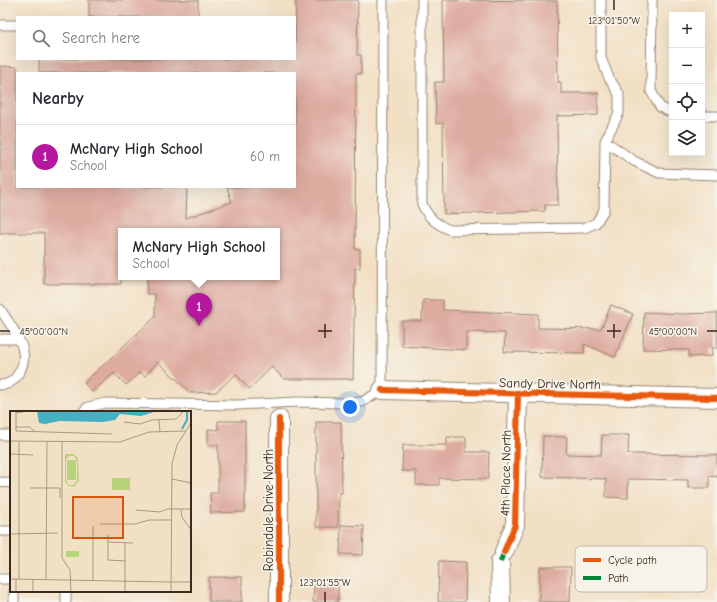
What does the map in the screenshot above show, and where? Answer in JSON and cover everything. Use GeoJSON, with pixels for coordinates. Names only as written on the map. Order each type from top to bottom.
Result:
{"type":"FeatureCollection","features":[{"type":"Feature","properties":{"kind":"street","name":"Sandy Drive North"},"geometry":{"type":"LineString","coordinates":[[382,390],[717,398]]}},
{"type":"Feature","properties":{"kind":"street","name":"4th Place North"},"geometry":{"type":"LineString","coordinates":[[501,602],[502,557],[515,526],[518,393]]}},
{"type":"Feature","properties":{"kind":"street","name":"Robindale Drive North"},"geometry":{"type":"LineString","coordinates":[[279,419],[279,602]]}},
{"type":"Feature","properties":{"kind":"lane"},"geometry":{"type":"LineString","coordinates":[[84,411],[88,407],[106,403],[237,405],[296,402],[362,402],[382,390],[383,0]]}},
{"type":"Feature","properties":{"kind":"lane"},"geometry":{"type":"LineString","coordinates":[[422,0],[422,204],[426,214],[437,224],[450,230],[584,228],[596,223],[604,210],[605,141],[619,113],[619,94],[609,78],[601,58],[601,0]]}},
{"type":"Feature","properties":{"kind":"lane"},"geometry":{"type":"LineString","coordinates":[[652,0],[651,91],[660,106],[669,111]]}},
{"type":"Feature","properties":{"kind":"lane"},"geometry":{"type":"LineString","coordinates":[[0,25],[16,25]]}},
{"type":"Feature","properties":{"kind":"lane"},"geometry":{"type":"LineString","coordinates":[[705,116],[717,116]]}},
{"type":"Feature","properties":{"kind":"lane"},"geometry":{"type":"LineString","coordinates":[[605,141],[634,161],[659,173],[717,175]]}},
{"type":"Feature","properties":{"kind":"lane"},"geometry":{"type":"LineString","coordinates":[[0,309],[24,349],[25,359],[20,372],[14,380],[0,385]]}},
{"type":"Feature","properties":{"kind":"lane"},"geometry":{"type":"LineString","coordinates":[[0,339],[18,339]]}},
{"type":"Feature","properties":{"kind":"lane"},"geometry":{"type":"LineString","coordinates":[[0,482],[10,483]]}},
{"type":"Feature","properties":{"kind":"building"},"geometry":{"type":"Polygon","coordinates":[[[89,0],[198,0],[198,16],[89,16],[89,0]]]}},
{"type":"Feature","properties":{"kind":"building"},"geometry":{"type":"Polygon","coordinates":[[[296,0],[358,0],[357,55],[361,55],[361,74],[356,74],[355,249],[360,249],[360,268],[355,268],[353,379],[284,379],[272,367],[249,389],[236,374],[216,392],[191,393],[158,362],[145,376],[140,372],[126,385],[114,373],[92,392],[84,383],[155,317],[155,294],[147,294],[147,280],[280,280],[280,228],[118,228],[118,280],[121,280],[121,284],[44,284],[44,233],[0,233],[0,66],[17,67],[16,188],[187,188],[186,218],[232,202],[227,188],[296,188],[296,72],[39,72],[39,60],[296,60],[296,0]]]}},
{"type":"Feature","properties":{"kind":"building"},"geometry":{"type":"Polygon","coordinates":[[[443,0],[557,1],[558,82],[561,82],[561,93],[598,93],[598,115],[557,116],[558,205],[545,205],[545,211],[444,214],[443,123],[436,124],[435,82],[444,82],[443,0]]]}},
{"type":"Feature","properties":{"kind":"building"},"geometry":{"type":"Polygon","coordinates":[[[423,300],[443,300],[443,310],[538,314],[538,328],[601,329],[611,305],[633,314],[615,357],[584,344],[584,353],[504,352],[505,333],[466,332],[466,350],[402,346],[402,321],[422,321],[423,300]]]}},
{"type":"Feature","properties":{"kind":"building"},"geometry":{"type":"Polygon","coordinates":[[[644,312],[682,314],[717,313],[717,348],[712,348],[712,356],[689,357],[689,350],[643,349],[644,312]]]}},
{"type":"Feature","properties":{"kind":"building"},"geometry":{"type":"Polygon","coordinates":[[[218,421],[245,421],[245,512],[211,513],[210,493],[218,493],[218,445],[208,445],[208,429],[218,430],[218,421]]]}},
{"type":"Feature","properties":{"kind":"building"},"geometry":{"type":"Polygon","coordinates":[[[316,422],[341,422],[342,493],[339,493],[338,527],[316,527],[316,422]]]}},
{"type":"Feature","properties":{"kind":"building"},"geometry":{"type":"Polygon","coordinates":[[[602,435],[629,435],[628,454],[717,455],[717,477],[709,476],[709,488],[688,488],[688,480],[628,479],[628,498],[606,497],[606,479],[542,477],[543,436],[567,437],[566,454],[601,455],[602,435]]]}},
{"type":"Feature","properties":{"kind":"building"},"geometry":{"type":"Polygon","coordinates":[[[447,437],[466,437],[466,452],[489,452],[488,479],[439,478],[439,485],[416,485],[416,471],[402,471],[403,445],[447,445],[447,437]]]}},
{"type":"Feature","properties":{"kind":"building"},"geometry":{"type":"Polygon","coordinates":[[[341,525],[364,526],[363,555],[340,554],[341,525]]]}},
{"type":"Feature","properties":{"kind":"building"},"geometry":{"type":"Polygon","coordinates":[[[439,561],[466,562],[465,602],[438,602],[439,561]]]}},
{"type":"Feature","properties":{"kind":"building"},"geometry":{"type":"Polygon","coordinates":[[[540,567],[571,567],[570,602],[539,602],[540,567]]]}},
{"type":"Feature","properties":{"kind":"building"},"geometry":{"type":"Polygon","coordinates":[[[209,577],[242,577],[242,602],[209,602],[209,577]]]}},
{"type":"Feature","properties":{"kind":"building"},"geometry":{"type":"Polygon","coordinates":[[[314,584],[338,585],[338,602],[313,602],[314,584]]]}},
{"type":"Feature","properties":{"kind":"marked path"},"geometry":{"type":"LineString","coordinates":[[500,562],[504,552]]}},
{"type":"Feature","properties":{"kind":"cycle path"},"geometry":{"type":"LineString","coordinates":[[382,390],[717,398]]}},
{"type":"Feature","properties":{"kind":"cycle path"},"geometry":{"type":"LineString","coordinates":[[504,552],[515,525],[518,393]]}},
{"type":"Feature","properties":{"kind":"cycle path"},"geometry":{"type":"LineString","coordinates":[[279,419],[279,602]]}},
{"type":"Feature","properties":{"kind":"place","name":"McNary High School"},"geometry":{"type":"Point","coordinates":[199,326]}}]}
